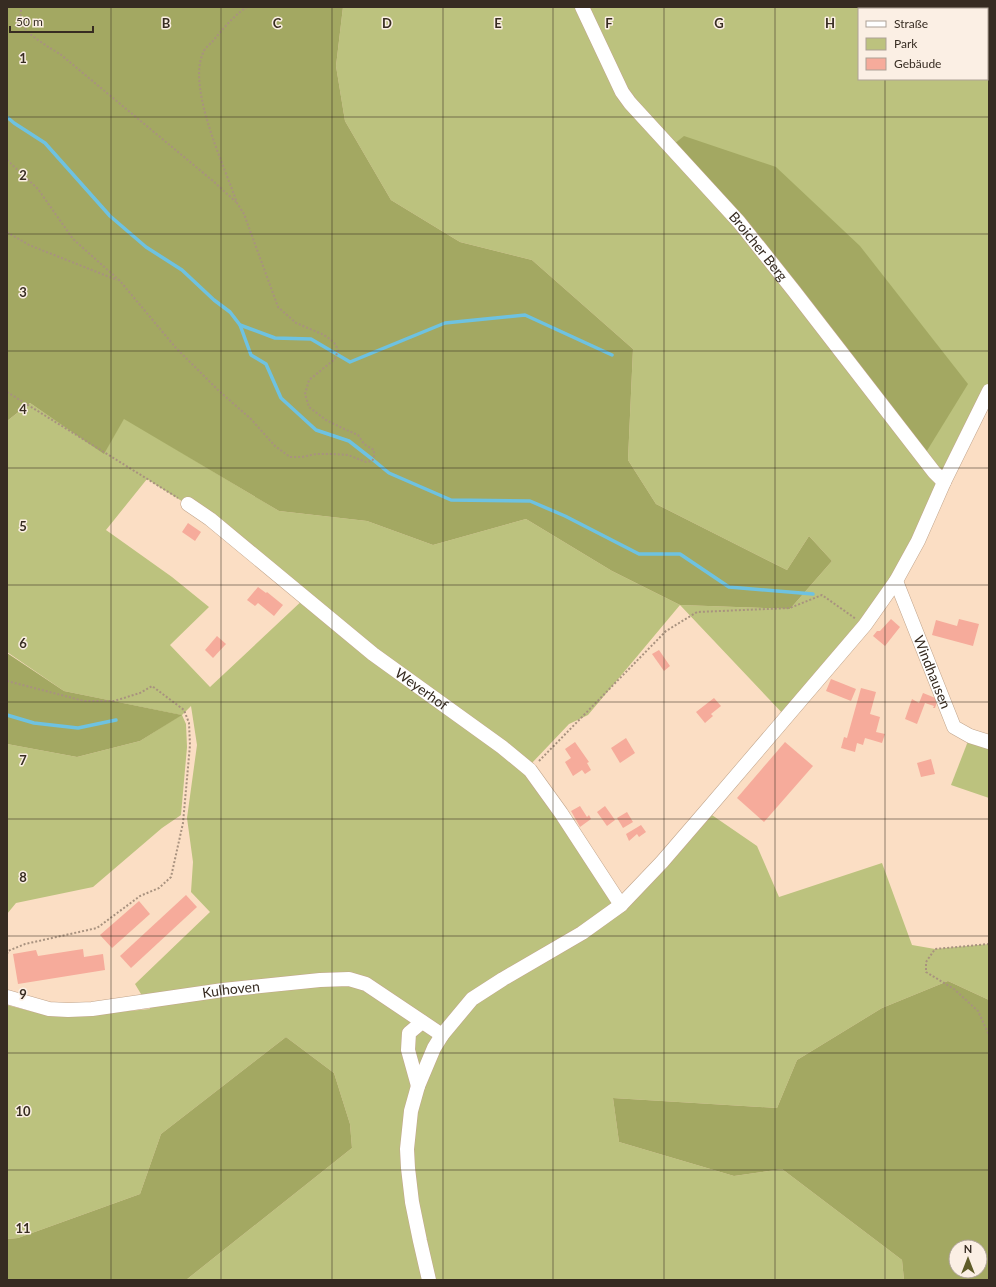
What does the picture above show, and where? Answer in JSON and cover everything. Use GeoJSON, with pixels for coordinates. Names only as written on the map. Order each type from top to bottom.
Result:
{"type":"FeatureCollection","features":[{"type":"Feature","properties":{"kind":"street","name":"Broicher Berg"},"geometry":{"type":"LineString","coordinates":[[582,7],[622,92],[630,103],[739,222],[934,472],[944,482]]}},
{"type":"Feature","properties":{"kind":"street"},"geometry":{"type":"LineString","coordinates":[[429,1280],[412,1202],[407,1149],[411,1111],[418,1086],[434,1048],[442,1035],[472,999],[503,979],[582,933],[621,905],[662,862],[865,625],[896,581],[918,541],[944,482],[989,391]]}},
{"type":"Feature","properties":{"kind":"street","name":"Weyerhof"},"geometry":{"type":"LineString","coordinates":[[188,504],[210,519],[373,654],[502,747],[530,770],[561,813],[621,905]]}},
{"type":"Feature","properties":{"kind":"street","name":"Windhausen"},"geometry":{"type":"LineString","coordinates":[[896,581],[954,727],[970,736],[989,742]]}},
{"type":"Feature","properties":{"kind":"street","name":"Kulhoven"},"geometry":{"type":"LineString","coordinates":[[7,997],[49,1009],[92,1009],[223,990],[320,980],[349,979],[366,984],[442,1035]]}},
{"type":"Feature","properties":{"kind":"street"},"geometry":{"type":"LineString","coordinates":[[418,1086],[408,1050],[408,1032],[422,1022]]}},
{"type":"Feature","properties":{"kind":"path"},"geometry":{"type":"LineString","coordinates":[[7,160],[38,189],[73,240],[120,281],[176,348],[219,391],[251,419],[275,446],[290,456],[302,457],[316,454],[332,454],[348,455],[366,462],[373,459],[374,450],[364,444],[358,434],[326,420],[309,407],[305,394],[309,380],[335,359],[338,350],[330,339],[296,323],[278,307],[244,214],[237,203],[203,108],[199,88],[199,68],[203,52],[237,14],[246,7]]}},
{"type":"Feature","properties":{"kind":"path"},"geometry":{"type":"LineString","coordinates":[[21,10],[20,19],[23,27],[44,44],[60,54],[213,181],[237,203]]}},
{"type":"Feature","properties":{"kind":"path"},"geometry":{"type":"LineString","coordinates":[[7,232],[29,245],[120,281]]}},
{"type":"Feature","properties":{"kind":"path"},"geometry":{"type":"LineString","coordinates":[[7,392],[188,504]]}},
{"type":"Feature","properties":{"kind":"path"},"geometry":{"type":"LineString","coordinates":[[530,770],[666,631],[697,612],[790,608],[822,595],[865,625]]}},
{"type":"Feature","properties":{"kind":"path"},"geometry":{"type":"LineString","coordinates":[[7,681],[84,702],[114,702],[140,693],[152,686],[184,710],[189,723],[190,745],[184,823],[171,877],[159,888],[140,896],[97,928],[24,944],[8,950],[7,954]]}},
{"type":"Feature","properties":{"kind":"path"},"geometry":{"type":"LineString","coordinates":[[989,944],[935,949],[926,962],[926,972],[954,989],[978,1011],[989,1034]]}},
{"type":"Feature","properties":{"kind":"green space"},"geometry":{"type":"Polygon","coordinates":[[[7,7],[343,7],[336,66],[345,121],[391,200],[460,242],[532,260],[633,349],[628,460],[656,504],[787,570],[809,536],[832,561],[790,609],[680,605],[612,571],[526,519],[433,545],[367,521],[279,511],[124,419],[104,454],[30,403],[7,421],[7,7]]]}},
{"type":"Feature","properties":{"kind":"green space"},"geometry":{"type":"Polygon","coordinates":[[[343,7],[989,7],[989,391],[944,482],[918,541],[896,581],[865,625],[786,717],[680,605],[790,609],[832,561],[809,536],[787,570],[656,504],[628,460],[633,349],[532,260],[460,242],[391,200],[345,121],[336,66],[343,7]]]}},
{"type":"Feature","properties":{"kind":"green space"},"geometry":{"type":"Polygon","coordinates":[[[684,136],[776,167],[860,246],[968,384],[925,454],[674,144],[684,136]]]}},
{"type":"Feature","properties":{"kind":"green space"},"geometry":{"type":"Polygon","coordinates":[[[30,403],[104,453],[124,418],[279,511],[367,521],[433,545],[526,519],[612,571],[680,605],[588,715],[569,724],[531,764],[621,905],[582,933],[553,950],[588,933],[631,901],[706,811],[757,846],[779,897],[882,863],[912,945],[935,949],[989,944],[989,1000],[948,981],[882,1008],[797,1060],[777,1108],[613,1098],[619,1142],[734,1176],[782,1169],[902,1260],[904,1280],[436,1280],[408,1170],[407,1184],[409,1212],[423,1280],[186,1280],[352,1148],[350,1124],[334,1073],[286,1037],[161,1134],[140,1194],[18,1238],[7,1239],[7,1005],[49,1016],[86,1015],[150,1009],[135,984],[210,912],[191,892],[193,862],[187,818],[197,745],[191,706],[182,715],[186,724],[187,747],[181,815],[162,828],[93,887],[16,903],[7,914],[7,744],[77,757],[140,741],[181,715],[64,691],[7,652],[7,421],[30,403]],[[147,479],[106,530],[172,577],[209,607],[170,645],[210,687],[306,597],[210,519],[147,479]],[[323,974],[259,980],[266,991],[317,985],[323,974]]]}},
{"type":"Feature","properties":{"kind":"green space"},"geometry":{"type":"Polygon","coordinates":[[[7,653],[64,691],[182,715],[140,741],[77,757],[7,744],[7,653]]]}},
{"type":"Feature","properties":{"kind":"green space"},"geometry":{"type":"Polygon","coordinates":[[[970,736],[989,742],[989,798],[951,785],[970,736]]]}},
{"type":"Feature","properties":{"kind":"green space"},"geometry":{"type":"Polygon","coordinates":[[[948,981],[989,1000],[989,1280],[904,1280],[902,1260],[782,1169],[734,1176],[619,1142],[613,1098],[777,1108],[797,1060],[882,1008],[948,981]]]}},
{"type":"Feature","properties":{"kind":"green space"},"geometry":{"type":"Polygon","coordinates":[[[286,1037],[334,1073],[350,1124],[352,1148],[186,1280],[7,1280],[7,1239],[18,1238],[140,1194],[161,1134],[286,1037]]]}},
{"type":"Feature","properties":{"kind":"building"},"geometry":{"type":"Polygon","coordinates":[[[188,523],[201,532],[195,541],[182,532],[188,523]]]}},
{"type":"Feature","properties":{"kind":"building"},"geometry":{"type":"Polygon","coordinates":[[[258,587],[266,593],[267,592],[283,605],[274,616],[258,603],[255,606],[247,600],[258,587]]]}},
{"type":"Feature","properties":{"kind":"building"},"geometry":{"type":"Polygon","coordinates":[[[891,619],[900,627],[885,646],[873,636],[891,619]]]}},
{"type":"Feature","properties":{"kind":"building"},"geometry":{"type":"Polygon","coordinates":[[[959,619],[979,624],[973,646],[932,635],[936,620],[957,626],[959,619]]]}},
{"type":"Feature","properties":{"kind":"building"},"geometry":{"type":"Polygon","coordinates":[[[217,636],[226,644],[213,658],[205,650],[217,636]]]}},
{"type":"Feature","properties":{"kind":"building"},"geometry":{"type":"Polygon","coordinates":[[[659,650],[670,666],[664,671],[652,654],[659,650]]]}},
{"type":"Feature","properties":{"kind":"building"},"geometry":{"type":"Polygon","coordinates":[[[831,679],[856,689],[851,701],[826,691],[831,679]]]}},
{"type":"Feature","properties":{"kind":"building"},"geometry":{"type":"Polygon","coordinates":[[[861,688],[876,692],[870,714],[880,717],[876,732],[885,734],[882,743],[865,738],[863,745],[857,743],[855,752],[841,748],[844,737],[847,738],[861,688]]]}},
{"type":"Feature","properties":{"kind":"building"},"geometry":{"type":"Polygon","coordinates":[[[923,693],[938,699],[935,708],[933,708],[934,706],[925,703],[917,724],[905,719],[912,699],[919,703],[923,693]]]}},
{"type":"Feature","properties":{"kind":"building"},"geometry":{"type":"Polygon","coordinates":[[[714,698],[721,706],[711,714],[713,716],[705,723],[696,712],[714,698]]]}},
{"type":"Feature","properties":{"kind":"building"},"geometry":{"type":"Polygon","coordinates":[[[626,738],[635,753],[620,763],[611,748],[626,738]]]}},
{"type":"Feature","properties":{"kind":"building"},"geometry":{"type":"Polygon","coordinates":[[[575,742],[589,762],[587,763],[591,770],[585,774],[582,770],[573,776],[565,762],[571,758],[565,749],[575,742]]]}},
{"type":"Feature","properties":{"kind":"building"},"geometry":{"type":"Polygon","coordinates":[[[785,742],[813,766],[764,822],[737,798],[785,742]]]}},
{"type":"Feature","properties":{"kind":"building"},"geometry":{"type":"Polygon","coordinates":[[[931,759],[935,774],[921,777],[917,763],[931,759]]]}},
{"type":"Feature","properties":{"kind":"building"},"geometry":{"type":"Polygon","coordinates":[[[580,806],[587,817],[589,815],[591,819],[580,827],[571,811],[580,806]]]}},
{"type":"Feature","properties":{"kind":"building"},"geometry":{"type":"Polygon","coordinates":[[[605,806],[615,820],[607,826],[597,812],[605,806]]]}},
{"type":"Feature","properties":{"kind":"building"},"geometry":{"type":"Polygon","coordinates":[[[627,812],[633,822],[623,828],[617,818],[627,812]]]}},
{"type":"Feature","properties":{"kind":"building"},"geometry":{"type":"Polygon","coordinates":[[[641,825],[646,832],[639,837],[637,834],[629,841],[626,834],[641,825]]]}},
{"type":"Feature","properties":{"kind":"building"},"geometry":{"type":"Polygon","coordinates":[[[186,895],[197,907],[131,968],[120,956],[186,895]]]}},
{"type":"Feature","properties":{"kind":"building"},"geometry":{"type":"Polygon","coordinates":[[[139,901],[150,914],[112,948],[100,935],[139,901]]]}},
{"type":"Feature","properties":{"kind":"building"},"geometry":{"type":"Polygon","coordinates":[[[83,949],[84,957],[103,954],[105,970],[18,984],[13,954],[36,950],[38,956],[83,949]]]}},
{"type":"Feature","properties":{"kind":"waterway"},"geometry":{"type":"LineString","coordinates":[[7,117],[45,143],[110,216],[146,247],[182,270],[214,300],[230,312],[240,325],[275,338],[311,339],[350,362],[445,323],[525,315],[612,355]]}},
{"type":"Feature","properties":{"kind":"waterway"},"geometry":{"type":"LineString","coordinates":[[240,325],[251,355],[266,364],[281,398],[316,430],[349,441],[389,473],[451,500],[530,501],[565,516],[639,554],[680,554],[729,587],[813,594]]}},
{"type":"Feature","properties":{"kind":"waterway"},"geometry":{"type":"LineString","coordinates":[[7,715],[34,723],[78,728],[116,720]]}}]}
